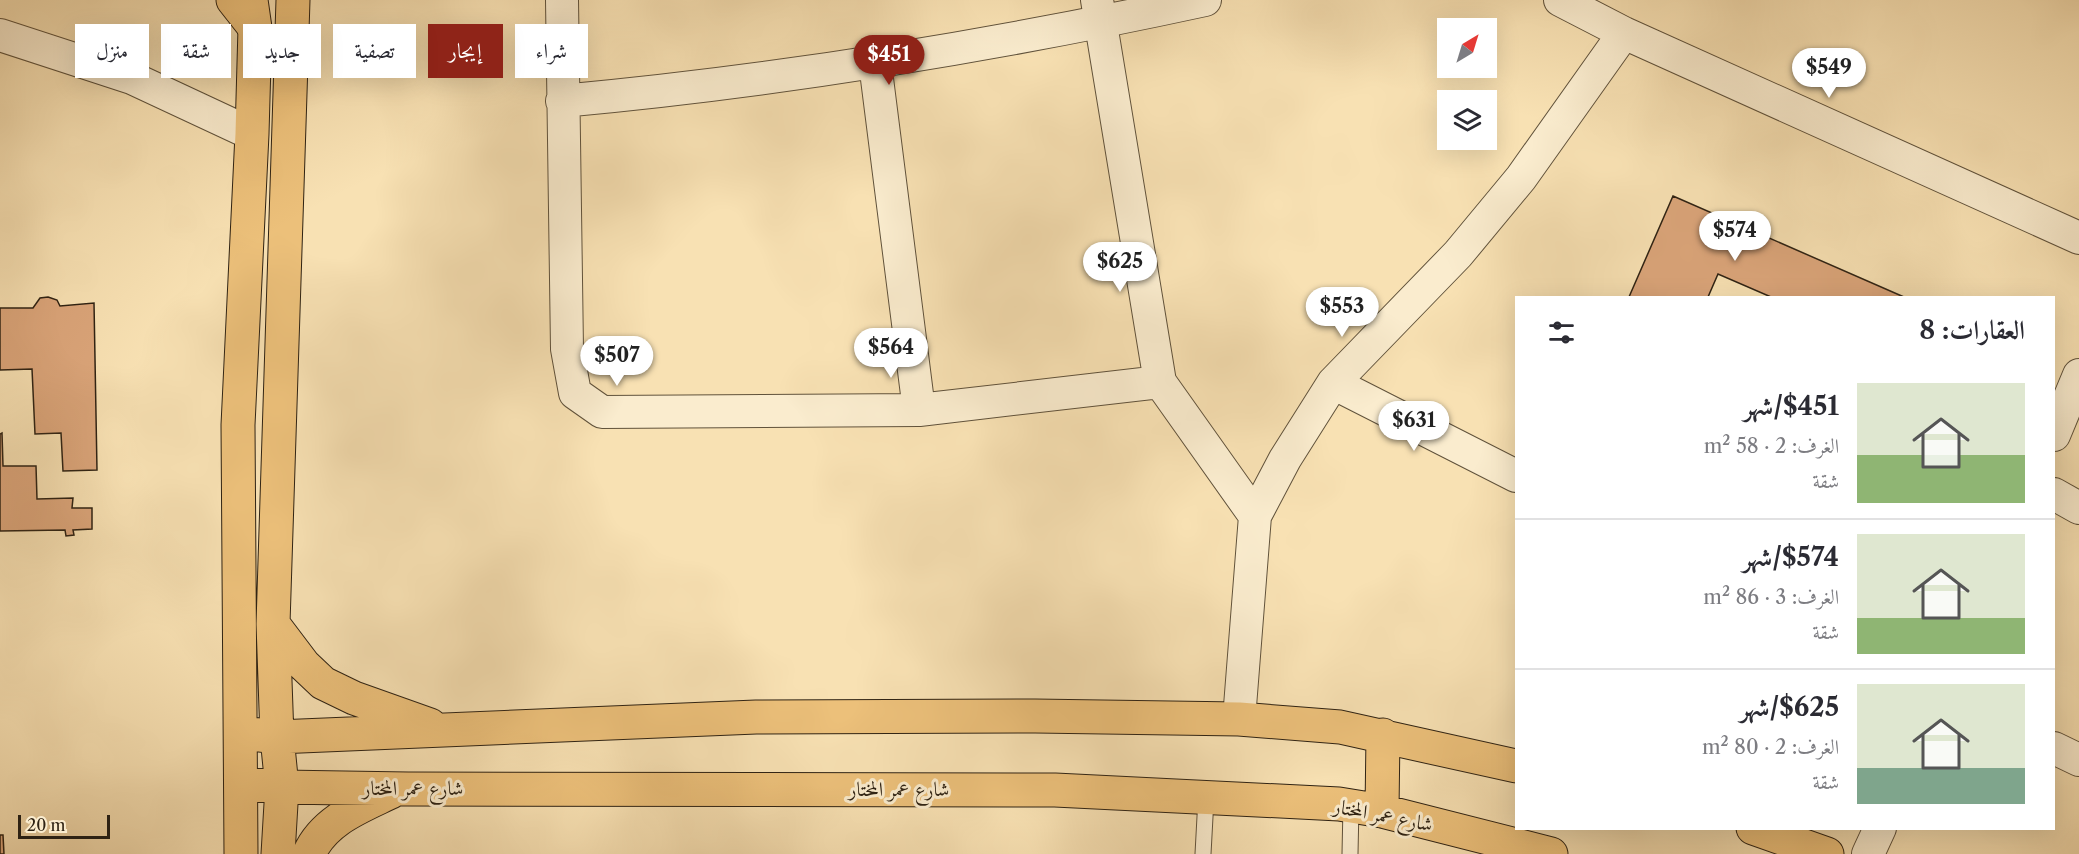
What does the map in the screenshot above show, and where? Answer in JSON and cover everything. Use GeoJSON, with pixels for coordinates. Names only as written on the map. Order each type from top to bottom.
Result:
{"type":"FeatureCollection","features":[{"type":"Feature","properties":{"kind":"main road"},"geometry":{"type":"LineString","coordinates":[[233,0],[253,14],[252,134],[238,425],[241,854]]}},
{"type":"Feature","properties":{"kind":"main road"},"geometry":{"type":"LineString","coordinates":[[278,854],[282,787],[277,737],[273,624],[293,0]]}},
{"type":"Feature","properties":{"kind":"main road"},"geometry":{"type":"LineString","coordinates":[[273,624],[304,665],[323,683],[354,698],[446,730]]}},
{"type":"Feature","properties":{"kind":"main road"},"geometry":{"type":"LineString","coordinates":[[241,733],[277,737],[756,717],[1035,716],[1239,719],[1340,727],[1515,766]]}},
{"type":"Feature","properties":{"kind":"main road"},"geometry":{"type":"LineString","coordinates":[[1366,809],[1383,735]]}},
{"type":"Feature","properties":{"kind":"main road","name":"شارع عمر المختار"},"geometry":{"type":"LineString","coordinates":[[241,783],[282,787],[1055,790],[1206,798],[1366,809],[1551,854]]}},
{"type":"Feature","properties":{"kind":"main road"},"geometry":{"type":"LineString","coordinates":[[309,854],[323,831],[345,814],[399,788]]}},
{"type":"Feature","properties":{"kind":"main road"},"geometry":{"type":"LineString","coordinates":[[1759,830],[1827,854]]}},
{"type":"Feature","properties":{"kind":"street"},"geometry":{"type":"LineString","coordinates":[[562,0],[567,350],[575,393],[602,412],[919,410],[1160,382]]}},
{"type":"Feature","properties":{"kind":"street"},"geometry":{"type":"LineString","coordinates":[[562,100],[633,94],[875,63],[1098,11],[1205,0]]}},
{"type":"Feature","properties":{"kind":"street"},"geometry":{"type":"LineString","coordinates":[[1560,0],[1624,33],[2079,238]]}},
{"type":"Feature","properties":{"kind":"street"},"geometry":{"type":"LineString","coordinates":[[1098,11],[1160,382],[1256,516]]}},
{"type":"Feature","properties":{"kind":"street"},"geometry":{"type":"LineString","coordinates":[[1239,719],[1256,516],[1285,459],[1333,383],[1458,254],[1521,178],[1624,33]]}},
{"type":"Feature","properties":{"kind":"street"},"geometry":{"type":"LineString","coordinates":[[0,35],[132,78],[252,134]]}},
{"type":"Feature","properties":{"kind":"street"},"geometry":{"type":"LineString","coordinates":[[875,63],[919,410]]}},
{"type":"Feature","properties":{"kind":"street"},"geometry":{"type":"LineString","coordinates":[[2055,433],[2079,375]]}},
{"type":"Feature","properties":{"kind":"street"},"geometry":{"type":"LineString","coordinates":[[1333,383],[1515,475]]}},
{"type":"Feature","properties":{"kind":"street"},"geometry":{"type":"LineString","coordinates":[[2055,495],[2079,508]]}},
{"type":"Feature","properties":{"kind":"street"},"geometry":{"type":"LineString","coordinates":[[2055,748],[2079,760]]}},
{"type":"Feature","properties":{"kind":"street"},"geometry":{"type":"LineString","coordinates":[[1868,854],[1879,830]]}},
{"type":"Feature","properties":{"kind":"lane"},"geometry":{"type":"LineString","coordinates":[[1203,854],[1206,798]]}},
{"type":"Feature","properties":{"kind":"lane"},"geometry":{"type":"LineString","coordinates":[[1350,854],[1366,809]]}},
{"type":"Feature","properties":{"kind":"building"},"geometry":{"type":"Polygon","coordinates":[[[1673,196],[1902,296],[1769,296],[1718,274],[1708,296],[1629,296],[1673,196]]]}},
{"type":"Feature","properties":{"kind":"building"},"geometry":{"type":"Polygon","coordinates":[[[48,297],[57,300],[60,306],[94,303],[97,470],[63,471],[61,433],[35,434],[32,369],[0,370],[0,308],[33,308],[40,298],[48,297]]]}},
{"type":"Feature","properties":{"kind":"building"},"geometry":{"type":"Polygon","coordinates":[[[2,433],[3,466],[36,466],[37,499],[73,498],[72,508],[92,508],[92,529],[73,530],[74,535],[66,536],[65,530],[0,531],[0,434],[2,433]]]}},
{"type":"Feature","properties":{"kind":"building"},"geometry":{"type":"Polygon","coordinates":[[[0,835],[3,835],[4,854],[0,854],[0,835]]]}}]}
